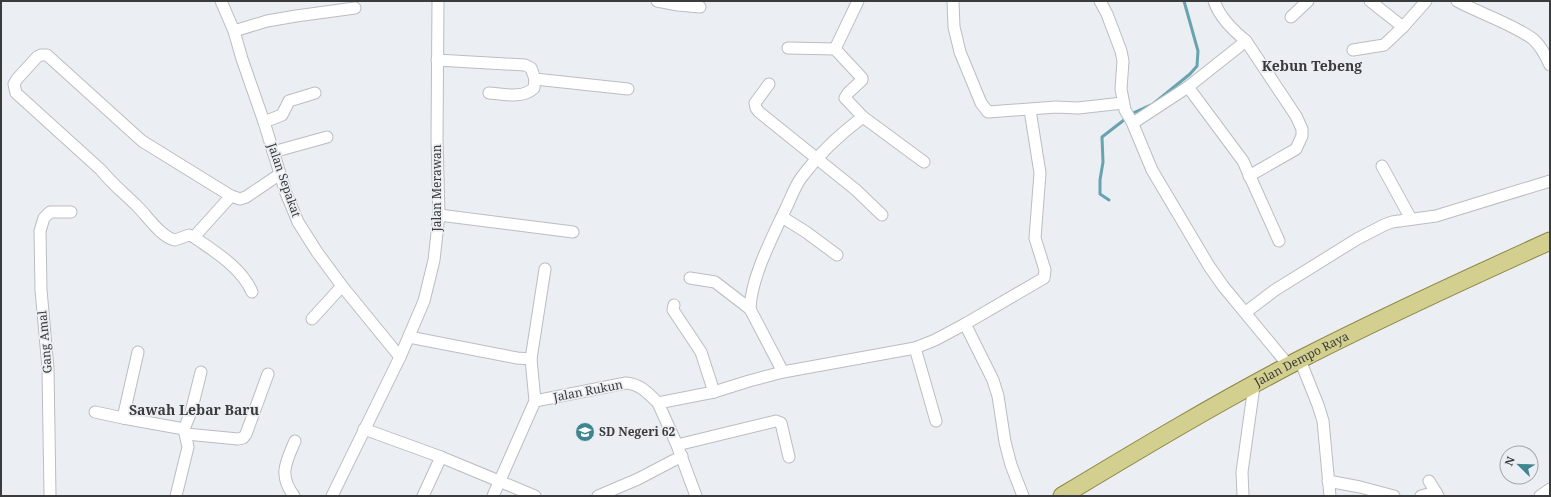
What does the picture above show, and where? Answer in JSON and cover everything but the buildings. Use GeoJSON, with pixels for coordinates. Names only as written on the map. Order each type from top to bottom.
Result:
{"type":"FeatureCollection","features":[{"type":"Feature","properties":{"kind":"main road","name":"Jalan Dempo Raya"},"geometry":{"type":"LineString","coordinates":[[1062,496],[1177,428],[1294,363],[1462,280],[1550,241]]}},
{"type":"Feature","properties":{"kind":"street","name":"Jalan Sepakat"},"geometry":{"type":"LineString","coordinates":[[221,1],[234,31],[246,72],[292,208],[304,232],[342,286],[400,357]]}},
{"type":"Feature","properties":{"kind":"street"},"geometry":{"type":"LineString","coordinates":[[657,1],[700,7]]}},
{"type":"Feature","properties":{"kind":"street"},"geometry":{"type":"LineString","coordinates":[[835,49],[858,1]]}},
{"type":"Feature","properties":{"kind":"street"},"geometry":{"type":"LineString","coordinates":[[952,1],[954,27],[960,52],[981,103],[986,110],[991,113],[1056,107],[1078,108],[1124,106]]}},
{"type":"Feature","properties":{"kind":"street"},"geometry":{"type":"LineString","coordinates":[[1100,1],[1107,14],[1121,51],[1123,61],[1121,90],[1124,106],[1133,123],[1152,170],[1209,266],[1223,286],[1294,363],[1318,405],[1323,421],[1330,496]]}},
{"type":"Feature","properties":{"kind":"street"},"geometry":{"type":"LineString","coordinates":[[1214,1],[1216,7],[1228,24],[1246,41],[1296,116],[1302,129],[1302,136],[1296,150],[1249,176]]}},
{"type":"Feature","properties":{"kind":"street"},"geometry":{"type":"LineString","coordinates":[[1291,17],[1308,1]]}},
{"type":"Feature","properties":{"kind":"street"},"geometry":{"type":"LineString","coordinates":[[1370,1],[1403,27]]}},
{"type":"Feature","properties":{"kind":"street"},"geometry":{"type":"LineString","coordinates":[[1353,50],[1384,45],[1403,27],[1426,1]]}},
{"type":"Feature","properties":{"kind":"street","name":"Jalan Merawan"},"geometry":{"type":"LineString","coordinates":[[332,496],[400,357],[429,283],[434,260],[439,214],[437,60],[441,2]]}},
{"type":"Feature","properties":{"kind":"street"},"geometry":{"type":"LineString","coordinates":[[1462,2],[1519,31],[1533,40],[1545,54],[1550,65]]}},
{"type":"Feature","properties":{"kind":"street"},"geometry":{"type":"LineString","coordinates":[[234,31],[267,21],[355,8]]}},
{"type":"Feature","properties":{"kind":"street"},"geometry":{"type":"LineString","coordinates":[[1133,123],[1188,87],[1246,41]]}},
{"type":"Feature","properties":{"kind":"street"},"geometry":{"type":"LineString","coordinates":[[788,48],[835,49],[862,78],[862,80],[848,93],[846,98],[863,118],[924,162]]}},
{"type":"Feature","properties":{"kind":"street"},"geometry":{"type":"LineString","coordinates":[[252,292],[244,278],[234,267],[194,237],[189,235],[175,240],[164,235],[139,207],[110,182],[100,170],[16,93],[14,87],[17,79],[39,56],[43,54],[142,141],[231,196],[240,198],[246,197],[280,174]]}},
{"type":"Feature","properties":{"kind":"street"},"geometry":{"type":"LineString","coordinates":[[437,60],[525,65],[531,68],[535,80],[534,88],[525,94],[511,95],[489,93]]}},
{"type":"Feature","properties":{"kind":"street"},"geometry":{"type":"LineString","coordinates":[[535,80],[628,89]]}},
{"type":"Feature","properties":{"kind":"street"},"geometry":{"type":"LineString","coordinates":[[769,84],[755,103],[756,108],[779,129],[856,190],[882,215]]}},
{"type":"Feature","properties":{"kind":"street"},"geometry":{"type":"LineString","coordinates":[[1188,87],[1243,161],[1278,241]]}},
{"type":"Feature","properties":{"kind":"street"},"geometry":{"type":"LineString","coordinates":[[264,122],[282,115],[287,103],[290,100],[315,93]]}},
{"type":"Feature","properties":{"kind":"street"},"geometry":{"type":"LineString","coordinates":[[696,496],[682,456],[658,402],[714,392],[783,372],[915,348],[935,340],[965,324],[1044,278],[1045,270],[1036,238],[1040,173],[1030,110]]}},
{"type":"Feature","properties":{"kind":"street"},"geometry":{"type":"LineString","coordinates":[[750,309],[751,298],[760,267],[801,179],[847,129],[863,118]]}},
{"type":"Feature","properties":{"kind":"street"},"geometry":{"type":"LineString","coordinates":[[273,152],[327,137]]}},
{"type":"Feature","properties":{"kind":"street"},"geometry":{"type":"LineString","coordinates":[[1382,166],[1411,219]]}},
{"type":"Feature","properties":{"kind":"street"},"geometry":{"type":"LineString","coordinates":[[1246,312],[1275,290],[1357,239],[1384,225],[1411,219],[1436,216],[1550,181]]}},
{"type":"Feature","properties":{"kind":"street"},"geometry":{"type":"LineString","coordinates":[[194,237],[231,196]]}},
{"type":"Feature","properties":{"kind":"street","name":"Gang Amal"},"geometry":{"type":"LineString","coordinates":[[50,496],[48,368],[40,290],[40,231],[44,218],[50,212],[71,212]]}},
{"type":"Feature","properties":{"kind":"street"},"geometry":{"type":"LineString","coordinates":[[439,214],[573,232]]}},
{"type":"Feature","properties":{"kind":"street"},"geometry":{"type":"LineString","coordinates":[[782,217],[806,232],[837,255]]}},
{"type":"Feature","properties":{"kind":"street"},"geometry":{"type":"LineString","coordinates":[[493,496],[498,481],[526,424],[535,401],[531,359],[545,269]]}},
{"type":"Feature","properties":{"kind":"street"},"geometry":{"type":"LineString","coordinates":[[690,278],[715,282],[750,309],[783,372]]}},
{"type":"Feature","properties":{"kind":"street"},"geometry":{"type":"LineString","coordinates":[[312,319],[342,286]]}},
{"type":"Feature","properties":{"kind":"street"},"geometry":{"type":"LineString","coordinates":[[674,305],[673,310],[701,352],[714,392]]}},
{"type":"Feature","properties":{"kind":"street"},"geometry":{"type":"LineString","coordinates":[[965,324],[997,390],[1005,442],[1011,465],[1023,496]]}},
{"type":"Feature","properties":{"kind":"street"},"geometry":{"type":"LineString","coordinates":[[409,337],[517,358],[531,359]]}},
{"type":"Feature","properties":{"kind":"street"},"geometry":{"type":"LineString","coordinates":[[915,348],[936,421]]}},
{"type":"Feature","properties":{"kind":"street"},"geometry":{"type":"LineString","coordinates":[[123,418],[138,352]]}},
{"type":"Feature","properties":{"kind":"street"},"geometry":{"type":"LineString","coordinates":[[176,496],[188,447],[185,431],[201,372]]}},
{"type":"Feature","properties":{"kind":"street"},"geometry":{"type":"LineString","coordinates":[[95,412],[185,431],[238,439],[243,438],[246,434],[268,374]]}},
{"type":"Feature","properties":{"kind":"street","name":"Jalan Rukun"},"geometry":{"type":"LineString","coordinates":[[535,401],[632,383],[642,388],[658,402]]}},
{"type":"Feature","properties":{"kind":"street"},"geometry":{"type":"LineString","coordinates":[[1243,496],[1242,472],[1254,386]]}},
{"type":"Feature","properties":{"kind":"street"},"geometry":{"type":"LineString","coordinates":[[677,445],[776,421],[781,423],[789,457]]}},
{"type":"Feature","properties":{"kind":"street"},"geometry":{"type":"LineString","coordinates":[[364,429],[441,457],[535,496]]}},
{"type":"Feature","properties":{"kind":"street"},"geometry":{"type":"LineString","coordinates":[[294,496],[286,484],[284,473],[286,462],[295,441]]}},
{"type":"Feature","properties":{"kind":"street"},"geometry":{"type":"LineString","coordinates":[[598,496],[638,479],[682,456]]}},
{"type":"Feature","properties":{"kind":"street"},"geometry":{"type":"LineString","coordinates":[[423,496],[441,457]]}},
{"type":"Feature","properties":{"kind":"street"},"geometry":{"type":"LineString","coordinates":[[1328,481],[1375,494],[1394,496]]}},
{"type":"Feature","properties":{"kind":"street"},"geometry":{"type":"LineString","coordinates":[[1421,496],[1437,494],[1429,481]]}},
{"type":"Feature","properties":{"kind":"street"},"geometry":{"type":"LineString","coordinates":[[1540,496],[1550,489]]}},
{"type":"Feature","properties":{"kind":"waterway"},"geometry":{"type":"LineString","coordinates":[[1109,200],[1100,194],[1100,180],[1103,162],[1102,137],[1133,113],[1153,104],[1190,74],[1197,66],[1198,51],[1184,1]]}},
{"type":"Feature","properties":{"kind":"place","name":"SD Negeri 62"},"geometry":{"type":"Point","coordinates":[585,432]}},
{"type":"Feature","properties":{"kind":"district","name":"Kebun Tebeng"},"geometry":{"type":"Point","coordinates":[1312,66]}},
{"type":"Feature","properties":{"kind":"district","name":"Sawah Lebar Baru"},"geometry":{"type":"Point","coordinates":[194,410]}}]}
